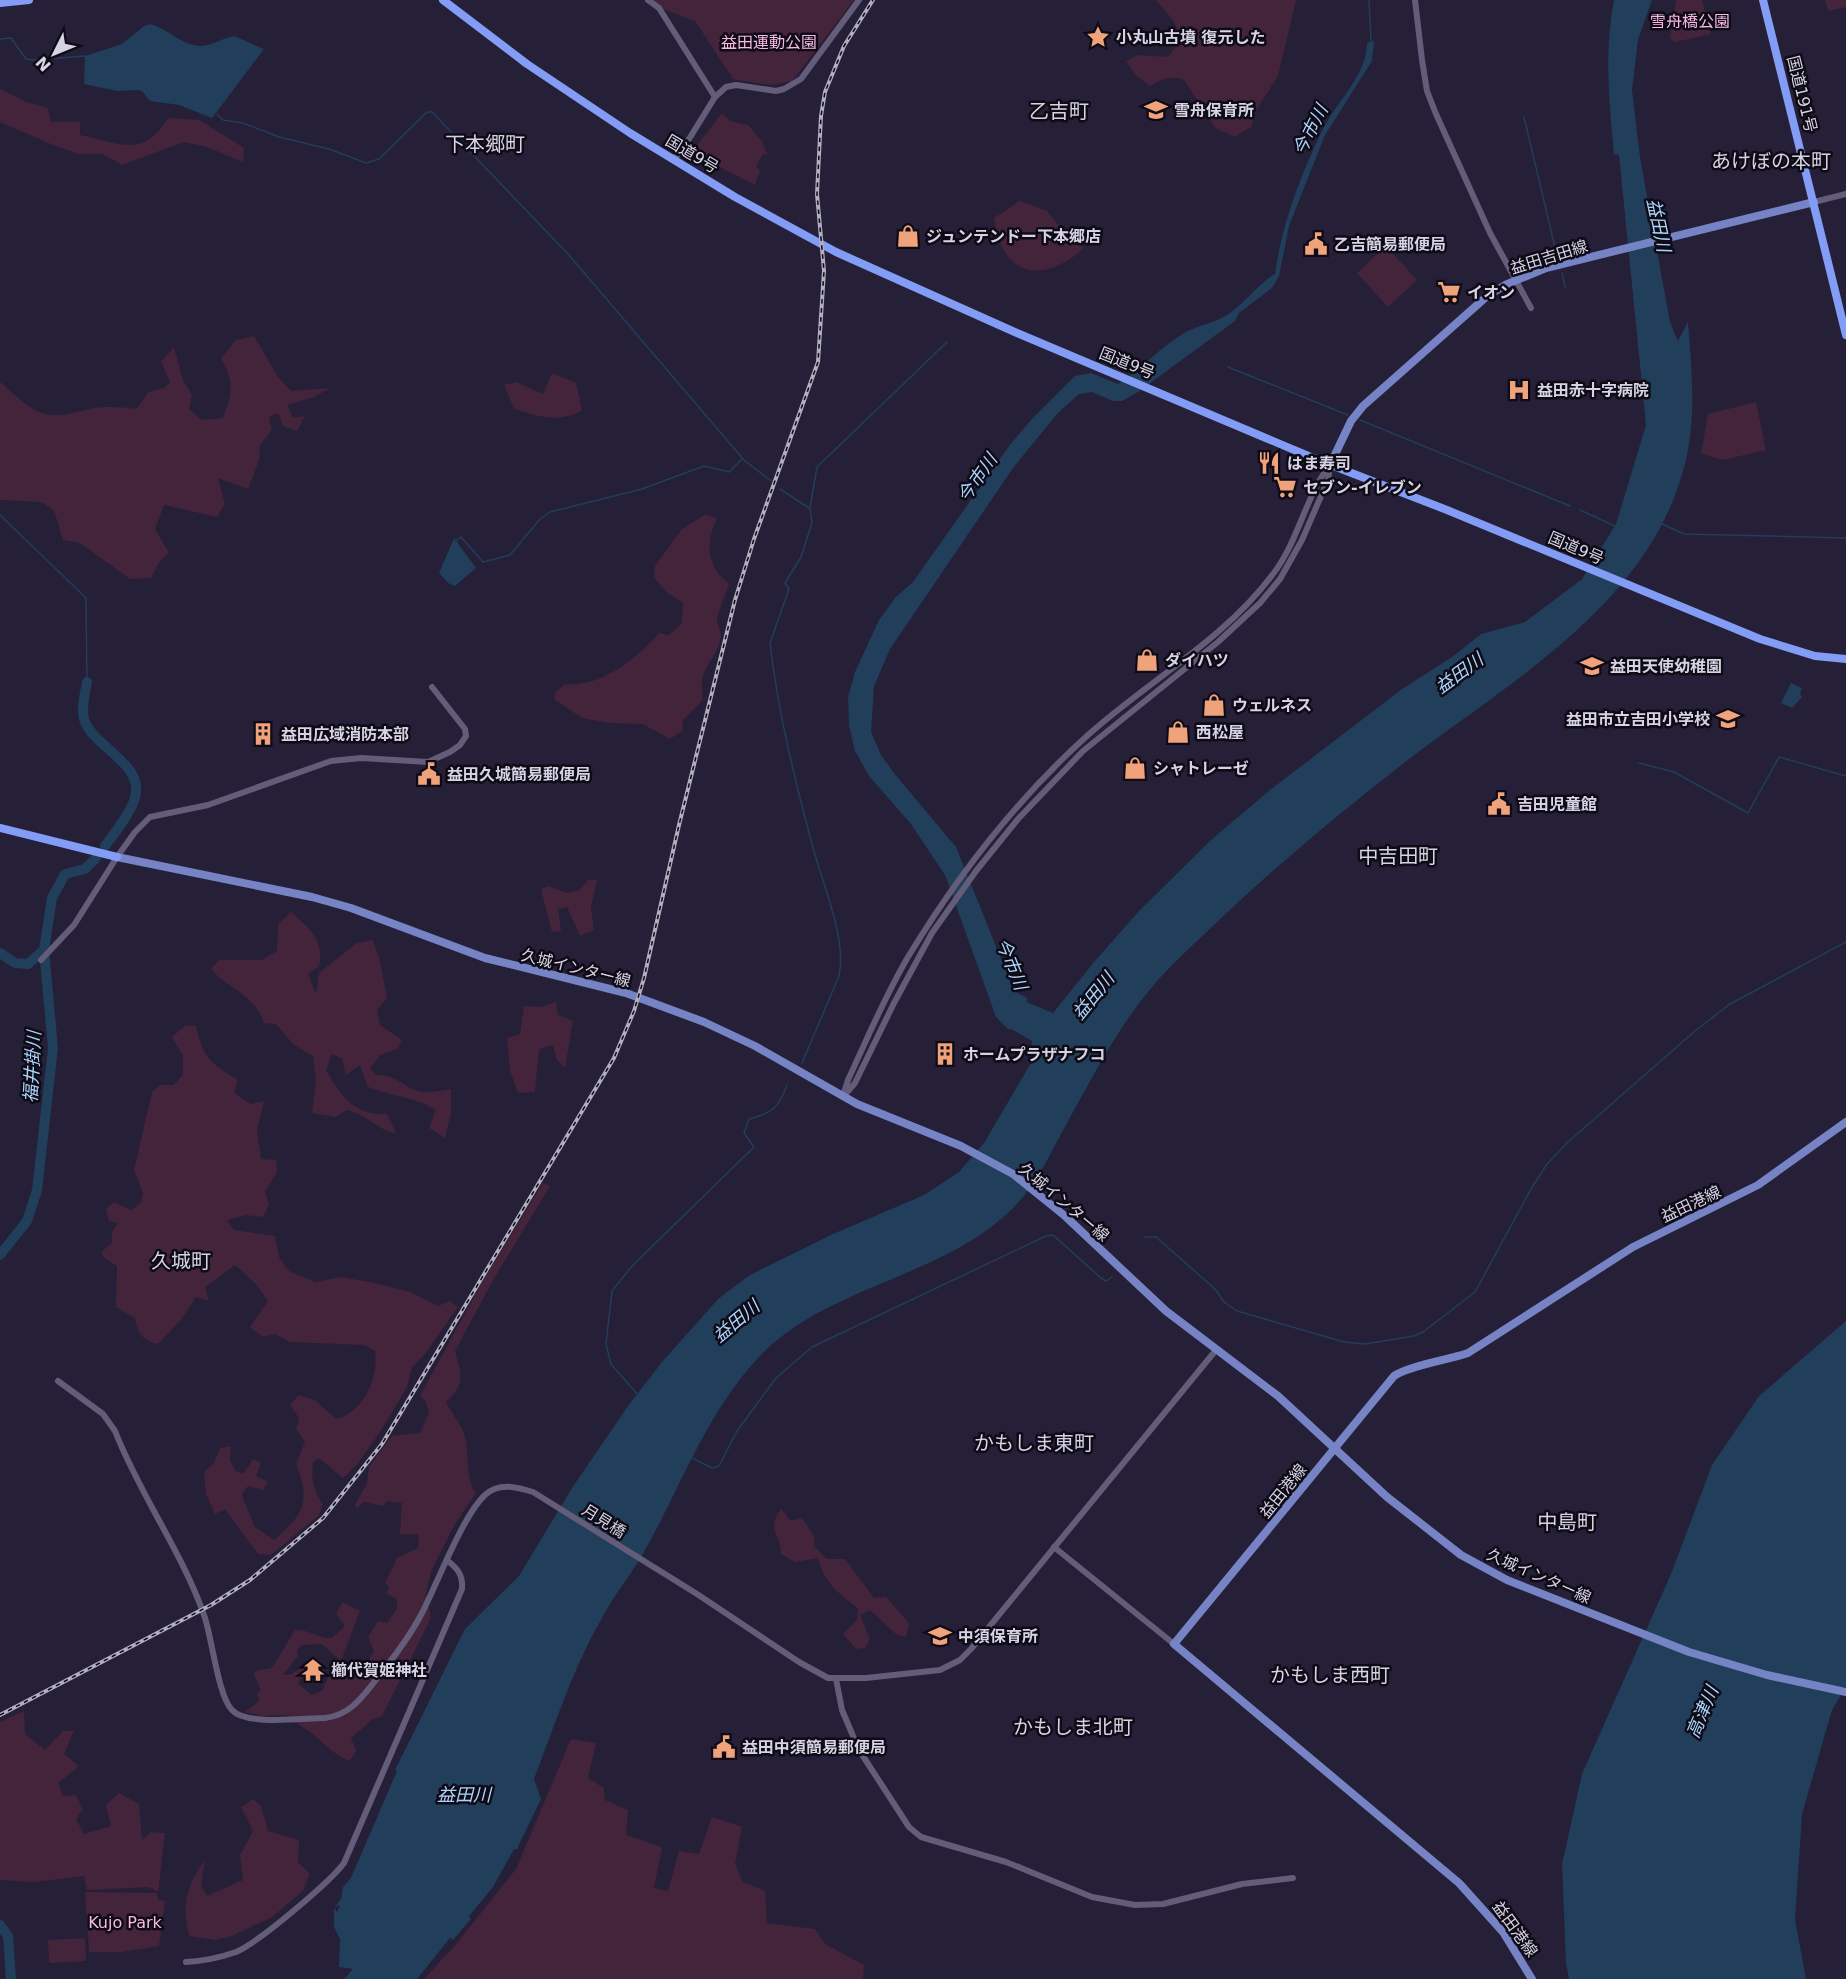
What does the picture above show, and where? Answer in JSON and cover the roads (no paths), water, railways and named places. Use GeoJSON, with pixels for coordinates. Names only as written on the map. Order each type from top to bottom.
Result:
{"type":"FeatureCollection","features":[{"type":"Feature","properties":{"kind":"highway"},"geometry":{"type":"LineString","coordinates":[[0,3],[29,0]]}},
{"type":"Feature","properties":{"kind":"highway","name":"国道9号"},"geometry":{"type":"LineString","coordinates":[[443,0],[527,64],[673,159],[836,252],[1123,378],[1629,586],[1786,649],[1846,658]]}},
{"type":"Feature","properties":{"kind":"highway","name":"国道191号"},"geometry":{"type":"LineString","coordinates":[[1763,0],[1846,335]]}},
{"type":"Feature","properties":{"kind":"highway"},"geometry":{"type":"LineString","coordinates":[[0,828],[117,857]]}},
{"type":"Feature","properties":{"kind":"main road","name":"益田吉田線"},"geometry":{"type":"LineString","coordinates":[[1330,465],[1351,421],[1363,406],[1468,310],[1505,285],[1546,268],[1814,202]]}},
{"type":"Feature","properties":{"kind":"main road","name":"久城インター線"},"geometry":{"type":"LineString","coordinates":[[117,857],[312,897],[395,922],[485,958],[626,993],[704,1022],[755,1046],[843,1096],[961,1146],[1013,1174],[1039,1194],[1166,1311],[1278,1396],[1387,1497],[1461,1555],[1507,1580],[1597,1617],[1700,1655],[1767,1675],[1846,1692]]}},
{"type":"Feature","properties":{"kind":"main road","name":"益田港線"},"geometry":{"type":"LineString","coordinates":[[1532,1979],[1498,1925],[1459,1883],[1174,1644],[1394,1376],[1402,1370],[1439,1363],[1468,1353],[1633,1247],[1758,1185],[1846,1122]]}},
{"type":"Feature","properties":{"kind":"street"},"geometry":{"type":"LineString","coordinates":[[648,0],[664,15],[715,97]]}},
{"type":"Feature","properties":{"kind":"street"},"geometry":{"type":"LineString","coordinates":[[673,159],[681,152],[715,97],[726,87],[736,85],[776,91],[793,85],[807,72],[859,0]]}},
{"type":"Feature","properties":{"kind":"street"},"geometry":{"type":"LineString","coordinates":[[1415,0],[1427,91],[1490,233],[1531,308]]}},
{"type":"Feature","properties":{"kind":"street"},"geometry":{"type":"LineString","coordinates":[[1814,202],[1846,194]]}},
{"type":"Feature","properties":{"kind":"street"},"geometry":{"type":"LineString","coordinates":[[843,1096],[848,1080],[898,977],[945,900],[971,864],[1008,817],[1089,734],[1209,638],[1256,594],[1286,555],[1321,477],[1330,465]]}},
{"type":"Feature","properties":{"kind":"street"},"geometry":{"type":"LineString","coordinates":[[843,1096],[855,1083],[902,987],[951,905],[975,871],[1018,819],[1083,751],[1218,642],[1260,603],[1280,579],[1302,540],[1328,480],[1330,465]]}},
{"type":"Feature","properties":{"kind":"street"},"geometry":{"type":"LineString","coordinates":[[41,960],[74,925],[117,857],[143,822],[160,813],[208,805],[331,761],[361,758],[428,762],[450,753],[464,740],[465,729],[432,687]]}},
{"type":"Feature","properties":{"kind":"street"},"geometry":{"type":"LineString","coordinates":[[1216,1350],[960,1660],[940,1670],[923,1673],[836,1679],[842,1710],[858,1750],[909,1827],[921,1837],[1006,1862],[1092,1897],[1135,1905],[1163,1904],[1242,1884],[1293,1878]]}},
{"type":"Feature","properties":{"kind":"street","name":"月見橋"},"geometry":{"type":"LineString","coordinates":[[58,1381],[103,1414],[115,1431],[193,1583],[205,1617],[225,1700],[241,1718],[253,1720],[337,1717],[356,1705],[404,1643],[473,1510],[486,1494],[513,1485],[533,1492],[548,1501],[814,1672],[836,1679]]}},
{"type":"Feature","properties":{"kind":"street"},"geometry":{"type":"LineString","coordinates":[[1054,1547],[1174,1644]]}},
{"type":"Feature","properties":{"kind":"street"},"geometry":{"type":"LineString","coordinates":[[186,1962],[208,1960],[237,1951],[252,1942],[329,1879],[344,1863],[462,1588],[462,1579],[457,1569],[448,1561]]}},
{"type":"Feature","properties":{"kind":"water","name":"益田川"},"geometry":{"type":"Polygon","coordinates":[[[1614,0],[1652,0],[1638,40],[1632,90],[1640,157],[1670,322],[1678,341],[1688,322],[1691,369],[1692,418],[1688,449],[1673,501],[1648,548],[1617,590],[1579,628],[1538,663],[1409,759],[1335,818],[1263,880],[1172,965],[1125,1023],[1094,1074],[1043,1168],[1014,1207],[986,1231],[954,1250],[816,1314],[785,1334],[757,1359],[739,1381],[708,1428],[644,1552],[612,1601],[582,1657],[534,1779],[541,1799],[517,1849],[514,1849],[493,1887],[469,1916],[471,1919],[453,1940],[450,1938],[417,1979],[344,1979],[353,1969],[339,1967],[340,1939],[334,1927],[334,1910],[335,1908],[337,1912],[340,1905],[335,1907],[341,1899],[343,1887],[351,1878],[397,1771],[395,1770],[465,1629],[519,1576],[572,1488],[628,1406],[662,1362],[719,1298],[750,1275],[833,1234],[924,1195],[959,1172],[984,1143],[1035,1056],[1031,1046],[1032,1041],[1009,1030],[996,1017],[945,875],[911,824],[869,776],[855,751],[849,726],[848,697],[855,672],[879,620],[895,598],[913,582],[1009,446],[1031,420],[1075,376],[1091,373],[1118,384],[1184,333],[1230,313],[1275,274],[1287,219],[1306,165],[1328,120],[1362,66],[1367,43],[1374,41],[1372,61],[1325,135],[1289,226],[1279,276],[1272,288],[1239,313],[1235,321],[1138,392],[1122,401],[1113,401],[1092,392],[1079,394],[1058,413],[1013,468],[890,649],[874,686],[871,732],[881,755],[894,773],[956,847],[1014,991],[1027,998],[1027,1002],[1053,1013],[1140,910],[1211,840],[1270,790],[1402,689],[1455,655],[1481,634],[1525,622],[1582,579],[1616,524],[1646,425],[1619,155],[1614,154],[1610,115],[1608,57],[1614,0]]]}},
{"type":"Feature","properties":{"kind":"water"},"geometry":{"type":"Polygon","coordinates":[[[150,24],[195,45],[202,46],[234,36],[264,49],[212,118],[179,105],[150,101],[142,91],[117,91],[84,84],[85,56],[122,44],[144,26],[150,24]]]}},
{"type":"Feature","properties":{"kind":"water"},"geometry":{"type":"Polygon","coordinates":[[[454,538],[476,568],[455,586],[448,583],[439,573],[454,538]]]}},
{"type":"Feature","properties":{"kind":"water"},"geometry":{"type":"Polygon","coordinates":[[[1791,683],[1802,688],[1800,694],[1802,697],[1792,708],[1781,703],[1791,683]]]}},
{"type":"Feature","properties":{"kind":"water","name":"高津川"},"geometry":{"type":"Polygon","coordinates":[[[1846,1321],[1846,1686],[1832,1710],[1802,1814],[1795,1920],[1806,1979],[1569,1979],[1566,1963],[1562,1864],[1582,1774],[1671,1574],[1712,1465],[1759,1396],[1846,1321]]]}},
{"type":"Feature","properties":{"kind":"waterway","name":"今市川"},"geometry":{"type":"LineString","coordinates":[[1369,0],[1371,41]]}},
{"type":"Feature","properties":{"kind":"waterway"},"geometry":{"type":"LineString","coordinates":[[0,39],[11,38],[26,59],[85,56]]}},
{"type":"Feature","properties":{"kind":"waterway"},"geometry":{"type":"LineString","coordinates":[[217,114],[223,120],[243,123],[279,137],[329,149],[366,163],[379,159],[427,112],[432,112],[568,254],[744,460],[771,481]]}},
{"type":"Feature","properties":{"kind":"waterway"},"geometry":{"type":"LineString","coordinates":[[1524,117],[1558,260]]}},
{"type":"Feature","properties":{"kind":"waterway"},"geometry":{"type":"LineString","coordinates":[[1562,273],[1565,287]]}},
{"type":"Feature","properties":{"kind":"waterway"},"geometry":{"type":"LineString","coordinates":[[802,1063],[839,976],[840,946],[782,721],[770,643],[789,589],[785,583],[801,557],[812,523],[810,508],[817,467],[947,342]]}},
{"type":"Feature","properties":{"kind":"waterway"},"geometry":{"type":"LineString","coordinates":[[1228,367],[1348,415]]}},
{"type":"Feature","properties":{"kind":"waterway"},"geometry":{"type":"LineString","coordinates":[[1360,420],[1570,506]]}},
{"type":"Feature","properties":{"kind":"waterway"},"geometry":{"type":"LineString","coordinates":[[456,541],[461,537],[483,562],[510,555],[540,519],[550,512],[642,489],[704,466],[729,472],[742,459]]}},
{"type":"Feature","properties":{"kind":"waterway"},"geometry":{"type":"LineString","coordinates":[[780,489],[809,508]]}},
{"type":"Feature","properties":{"kind":"waterway"},"geometry":{"type":"LineString","coordinates":[[1580,510],[1615,526]]}},
{"type":"Feature","properties":{"kind":"waterway"},"geometry":{"type":"LineString","coordinates":[[0,515],[86,598],[87,682]]}},
{"type":"Feature","properties":{"kind":"waterway"},"geometry":{"type":"LineString","coordinates":[[1660,523],[1684,534],[1846,538]]}},
{"type":"Feature","properties":{"kind":"waterway","name":"福井掛川"},"geometry":{"type":"LineString","coordinates":[[87,682],[83,705],[84,719],[97,739],[126,765],[133,775],[136,786],[135,798],[129,811],[105,846]]}},
{"type":"Feature","properties":{"kind":"waterway"},"geometry":{"type":"LineString","coordinates":[[1639,763],[1674,772],[1748,813],[1779,757],[1846,776]]}},
{"type":"Feature","properties":{"kind":"waterway","name":"福井掛川"},"geometry":{"type":"LineString","coordinates":[[0,1255],[27,1221],[37,1190],[53,1048],[44,950],[52,898],[65,874],[85,869],[96,858]]}},
{"type":"Feature","properties":{"kind":"waterway"},"geometry":{"type":"LineString","coordinates":[[1145,1237],[1156,1237],[1215,1289],[1224,1302],[1237,1311],[1344,1342],[1365,1344],[1414,1336],[1423,1332],[1475,1292],[1531,1189],[1547,1164],[1568,1142],[1695,1031],[1730,1004],[1846,942]]}},
{"type":"Feature","properties":{"kind":"waterway"},"geometry":{"type":"LineString","coordinates":[[0,953],[15,963],[28,964],[44,950]]}},
{"type":"Feature","properties":{"kind":"waterway"},"geometry":{"type":"LineString","coordinates":[[638,1395],[611,1364],[606,1344],[612,1291],[632,1266],[754,1147],[744,1133],[749,1119],[774,1108],[787,1085]]}},
{"type":"Feature","properties":{"kind":"waterway"},"geometry":{"type":"LineString","coordinates":[[690,1457],[712,1468],[719,1466],[737,1431],[776,1378],[812,1347],[1046,1236],[1053,1235],[1101,1278],[1106,1281],[1112,1277]]}},
{"type":"Feature","properties":{"kind":"waterway","name":"福井掛川"},"geometry":{"type":"LineString","coordinates":[[0,1925],[8,1936],[11,1979]]}},
{"type":"Feature","properties":{"kind":"railway"},"geometry":{"type":"LineString","coordinates":[[0,1715],[211,1605],[250,1580],[323,1518],[382,1444],[614,1058],[634,1011],[644,978],[735,600],[754,539],[818,362],[824,271],[817,194],[821,116],[825,92],[844,46],[873,0]]}},
{"type":"Feature","properties":{"kind":"place","name":"小丸山古墳 復元した"},"geometry":{"type":"Point","coordinates":[1098,37]}},
{"type":"Feature","properties":{"kind":"place","name":"雪舟保育所"},"geometry":{"type":"Point","coordinates":[1156,110]}},
{"type":"Feature","properties":{"kind":"place","name":"ジュンテンドー下本郷店"},"geometry":{"type":"Point","coordinates":[908,236]}},
{"type":"Feature","properties":{"kind":"place","name":"乙吉簡易郵便局"},"geometry":{"type":"Point","coordinates":[1316,244]}},
{"type":"Feature","properties":{"kind":"place","name":"イオン"},"geometry":{"type":"Point","coordinates":[1449,292]}},
{"type":"Feature","properties":{"kind":"place","name":"益田赤十字病院"},"geometry":{"type":"Point","coordinates":[1519,390]}},
{"type":"Feature","properties":{"kind":"place","name":"はま寿司"},"geometry":{"type":"Point","coordinates":[1269,463]}},
{"type":"Feature","properties":{"kind":"place","name":"セブン-イレブン"},"geometry":{"type":"Point","coordinates":[1285,487]}},
{"type":"Feature","properties":{"kind":"place","name":"ダイハツ"},"geometry":{"type":"Point","coordinates":[1147,660]}},
{"type":"Feature","properties":{"kind":"place","name":"益田天使幼稚園"},"geometry":{"type":"Point","coordinates":[1592,666]}},
{"type":"Feature","properties":{"kind":"place","name":"ウェルネス"},"geometry":{"type":"Point","coordinates":[1214,705]}},
{"type":"Feature","properties":{"kind":"place","name":"益田市立吉田小学校"},"geometry":{"type":"Point","coordinates":[1728,719]}},
{"type":"Feature","properties":{"kind":"place","name":"西松屋"},"geometry":{"type":"Point","coordinates":[1178,732]}},
{"type":"Feature","properties":{"kind":"place","name":"益田広域消防本部"},"geometry":{"type":"Point","coordinates":[263,734]}},
{"type":"Feature","properties":{"kind":"place","name":"シャトレーゼ"},"geometry":{"type":"Point","coordinates":[1135,768]}},
{"type":"Feature","properties":{"kind":"place","name":"益田久城簡易郵便局"},"geometry":{"type":"Point","coordinates":[429,774]}},
{"type":"Feature","properties":{"kind":"place","name":"吉田児童館"},"geometry":{"type":"Point","coordinates":[1499,804]}},
{"type":"Feature","properties":{"kind":"place","name":"ホームプラザナフコ"},"geometry":{"type":"Point","coordinates":[945,1054]}},
{"type":"Feature","properties":{"kind":"place","name":"中須保育所"},"geometry":{"type":"Point","coordinates":[940,1636]}},
{"type":"Feature","properties":{"kind":"place","name":"櫛代賀姫神社"},"geometry":{"type":"Point","coordinates":[313,1670]}},
{"type":"Feature","properties":{"kind":"place","name":"益田中須簡易郵便局"},"geometry":{"type":"Point","coordinates":[724,1747]}},
{"type":"Feature","properties":{"kind":"district","name":"乙吉町"},"geometry":{"type":"Point","coordinates":[1059,111]}},
{"type":"Feature","properties":{"kind":"district","name":"下本郷町"},"geometry":{"type":"Point","coordinates":[485,144]}},
{"type":"Feature","properties":{"kind":"district","name":"あけぼの本町"},"geometry":{"type":"Point","coordinates":[1771,161]}},
{"type":"Feature","properties":{"kind":"district","name":"中吉田町"},"geometry":{"type":"Point","coordinates":[1398,856]}},
{"type":"Feature","properties":{"kind":"district","name":"久城町"},"geometry":{"type":"Point","coordinates":[181,1261]}},
{"type":"Feature","properties":{"kind":"district","name":"かもしま東町"},"geometry":{"type":"Point","coordinates":[1034,1443]}},
{"type":"Feature","properties":{"kind":"district","name":"中島町"},"geometry":{"type":"Point","coordinates":[1567,1522]}},
{"type":"Feature","properties":{"kind":"district","name":"かもしま西町"},"geometry":{"type":"Point","coordinates":[1330,1675]}},
{"type":"Feature","properties":{"kind":"district","name":"かもしま北町"},"geometry":{"type":"Point","coordinates":[1073,1727]}},
{"type":"Feature","properties":{"kind":"park label","name":"雪舟橋公園"},"geometry":{"type":"Point","coordinates":[1690,21]}},
{"type":"Feature","properties":{"kind":"park label","name":"益田運動公園"},"geometry":{"type":"Point","coordinates":[769,42]}},
{"type":"Feature","properties":{"kind":"park label","name":"Kujo Park"},"geometry":{"type":"Point","coordinates":[125,1922]}}]}
